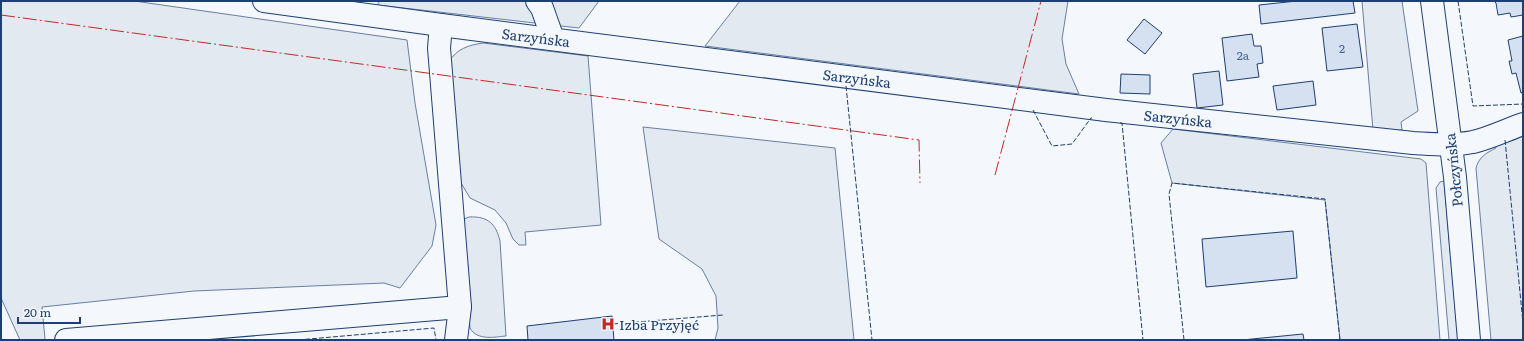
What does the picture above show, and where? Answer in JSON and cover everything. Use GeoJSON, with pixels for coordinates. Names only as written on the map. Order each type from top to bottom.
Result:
{"type":"FeatureCollection","features":[{"type":"Feature","properties":{"kind":"street","name":"Sarzyńska"},"geometry":{"type":"LineString","coordinates":[[264,1],[1112,111],[1413,143],[1451,144],[1473,142],[1523,124]]}},
{"type":"Feature","properties":{"kind":"street"},"geometry":{"type":"LineString","coordinates":[[537,1],[542,8],[553,39]]}},
{"type":"Feature","properties":{"kind":"street","name":"Połczyńska"},"geometry":{"type":"LineString","coordinates":[[1432,1],[1451,144],[1469,340]]}},
{"type":"Feature","properties":{"kind":"street"},"geometry":{"type":"LineString","coordinates":[[441,25],[439,48],[460,307],[456,340]]}},
{"type":"Feature","properties":{"kind":"street"},"geometry":{"type":"LineString","coordinates":[[66,340],[460,307]]}},
{"type":"Feature","properties":{"kind":"shaded area"},"geometry":{"type":"Polygon","coordinates":[[[1,1],[134,1],[407,40],[415,103],[436,225],[432,246],[400,288],[384,283],[194,291],[42,307],[45,339],[20,340],[1,298],[1,1]]]}},
{"type":"Feature","properties":{"kind":"shaded area"},"geometry":{"type":"Polygon","coordinates":[[[380,1],[599,1],[579,28],[377,5],[380,1]]]}},
{"type":"Feature","properties":{"kind":"shaded area"},"geometry":{"type":"Polygon","coordinates":[[[740,1],[1068,1],[1062,39],[1066,64],[1079,94],[705,46],[740,1]]]}},
{"type":"Feature","properties":{"kind":"shaded area"},"geometry":{"type":"Polygon","coordinates":[[[1362,1],[1402,1],[1418,111],[1401,122],[1402,130],[1373,130],[1362,1]]]}},
{"type":"Feature","properties":{"kind":"shaded area"},"geometry":{"type":"Polygon","coordinates":[[[483,43],[588,56],[601,225],[525,232],[526,245],[519,245],[513,239],[506,223],[495,210],[470,198],[458,178],[449,62],[455,54],[463,48],[483,43]]]}},
{"type":"Feature","properties":{"kind":"shaded area"},"geometry":{"type":"Polygon","coordinates":[[[643,127],[835,148],[854,340],[715,340],[718,328],[716,296],[702,269],[659,239],[643,127]]]}},
{"type":"Feature","properties":{"kind":"shaded area"},"geometry":{"type":"Polygon","coordinates":[[[1173,129],[1421,159],[1426,163],[1440,340],[1340,340],[1325,200],[1172,183],[1161,143],[1173,129]]]}},
{"type":"Feature","properties":{"kind":"shaded area"},"geometry":{"type":"Polygon","coordinates":[[[1523,133],[1523,340],[1491,340],[1476,168],[1483,156],[1496,148],[1494,141],[1523,133]]]}},
{"type":"Feature","properties":{"kind":"shaded area"},"geometry":{"type":"Polygon","coordinates":[[[1444,181],[1458,340],[1449,340],[1436,188],[1440,182],[1444,181]]]}},
{"type":"Feature","properties":{"kind":"shaded area"},"geometry":{"type":"Polygon","coordinates":[[[469,217],[481,218],[490,222],[496,230],[500,241],[506,336],[482,337],[473,332],[470,328],[461,223],[464,219],[469,217]]]}},
{"type":"Feature","properties":{"kind":"building"},"geometry":{"type":"Polygon","coordinates":[[[1297,1],[1353,1],[1355,13],[1261,24],[1259,5],[1297,1]]]}},
{"type":"Feature","properties":{"kind":"building"},"geometry":{"type":"Polygon","coordinates":[[[1494,1],[1523,1],[1523,15],[1511,17],[1510,13],[1498,15],[1496,3],[1494,1]]]}},
{"type":"Feature","properties":{"kind":"building"},"geometry":{"type":"Polygon","coordinates":[[[1144,19],[1162,33],[1145,54],[1127,40],[1144,19]]]}},
{"type":"Feature","properties":{"kind":"building"},"geometry":{"type":"Polygon","coordinates":[[[1357,24],[1363,67],[1327,71],[1322,28],[1357,24]]]}},
{"type":"Feature","properties":{"kind":"building"},"geometry":{"type":"Polygon","coordinates":[[[1252,34],[1254,46],[1261,46],[1263,63],[1257,64],[1259,77],[1227,81],[1222,38],[1252,34]]]}},
{"type":"Feature","properties":{"kind":"building"},"geometry":{"type":"Polygon","coordinates":[[[1523,36],[1523,92],[1521,93],[1516,73],[1512,74],[1509,61],[1512,61],[1508,40],[1523,36]]]}},
{"type":"Feature","properties":{"kind":"building"},"geometry":{"type":"Polygon","coordinates":[[[1219,71],[1223,105],[1197,108],[1193,74],[1219,71]]]}},
{"type":"Feature","properties":{"kind":"building"},"geometry":{"type":"Polygon","coordinates":[[[1121,74],[1150,75],[1150,94],[1120,93],[1121,74]]]}},
{"type":"Feature","properties":{"kind":"building"},"geometry":{"type":"Polygon","coordinates":[[[1313,81],[1316,105],[1277,110],[1273,86],[1313,81]]]}},
{"type":"Feature","properties":{"kind":"building"},"geometry":{"type":"Polygon","coordinates":[[[1293,231],[1297,278],[1206,287],[1202,239],[1293,231]]]}},
{"type":"Feature","properties":{"kind":"building"},"geometry":{"type":"Polygon","coordinates":[[[612,316],[614,340],[528,340],[527,326],[612,316]]]}},
{"type":"Feature","properties":{"kind":"building"},"geometry":{"type":"Polygon","coordinates":[[[1303,334],[1304,340],[1242,340],[1303,334]]]}},
{"type":"Feature","properties":{"kind":"fence"},"geometry":{"type":"LineString","coordinates":[[1458,1],[1473,106],[1523,104]]}},
{"type":"Feature","properties":{"kind":"fence"},"geometry":{"type":"LineString","coordinates":[[846,86],[872,340]]}},
{"type":"Feature","properties":{"kind":"fence"},"geometry":{"type":"LineString","coordinates":[[1033,110],[1052,146],[1072,144],[1092,118]]}},
{"type":"Feature","properties":{"kind":"fence"},"geometry":{"type":"LineString","coordinates":[[1120,123],[1122,123],[1143,340]]}},
{"type":"Feature","properties":{"kind":"fence"},"geometry":{"type":"LineString","coordinates":[[1505,140],[1523,323]]}},
{"type":"Feature","properties":{"kind":"fence"},"geometry":{"type":"LineString","coordinates":[[1184,340],[1169,194],[1172,183],[1325,199],[1340,340]]}},
{"type":"Feature","properties":{"kind":"fence"},"geometry":{"type":"LineString","coordinates":[[613,324],[723,315]]}},
{"type":"Feature","properties":{"kind":"fence"},"geometry":{"type":"LineString","coordinates":[[298,340],[434,328],[436,340]]}},
{"type":"Feature","properties":{"kind":"power"},"geometry":{"type":"LineString","coordinates":[[995,175],[1041,1]]}},
{"type":"Feature","properties":{"kind":"power"},"geometry":{"type":"LineString","coordinates":[[1,15],[919,140],[920,183]]}},
{"type":"Feature","properties":{"kind":"place","name":"Izba Przyjęć"},"geometry":{"type":"Point","coordinates":[608,324]}}]}
